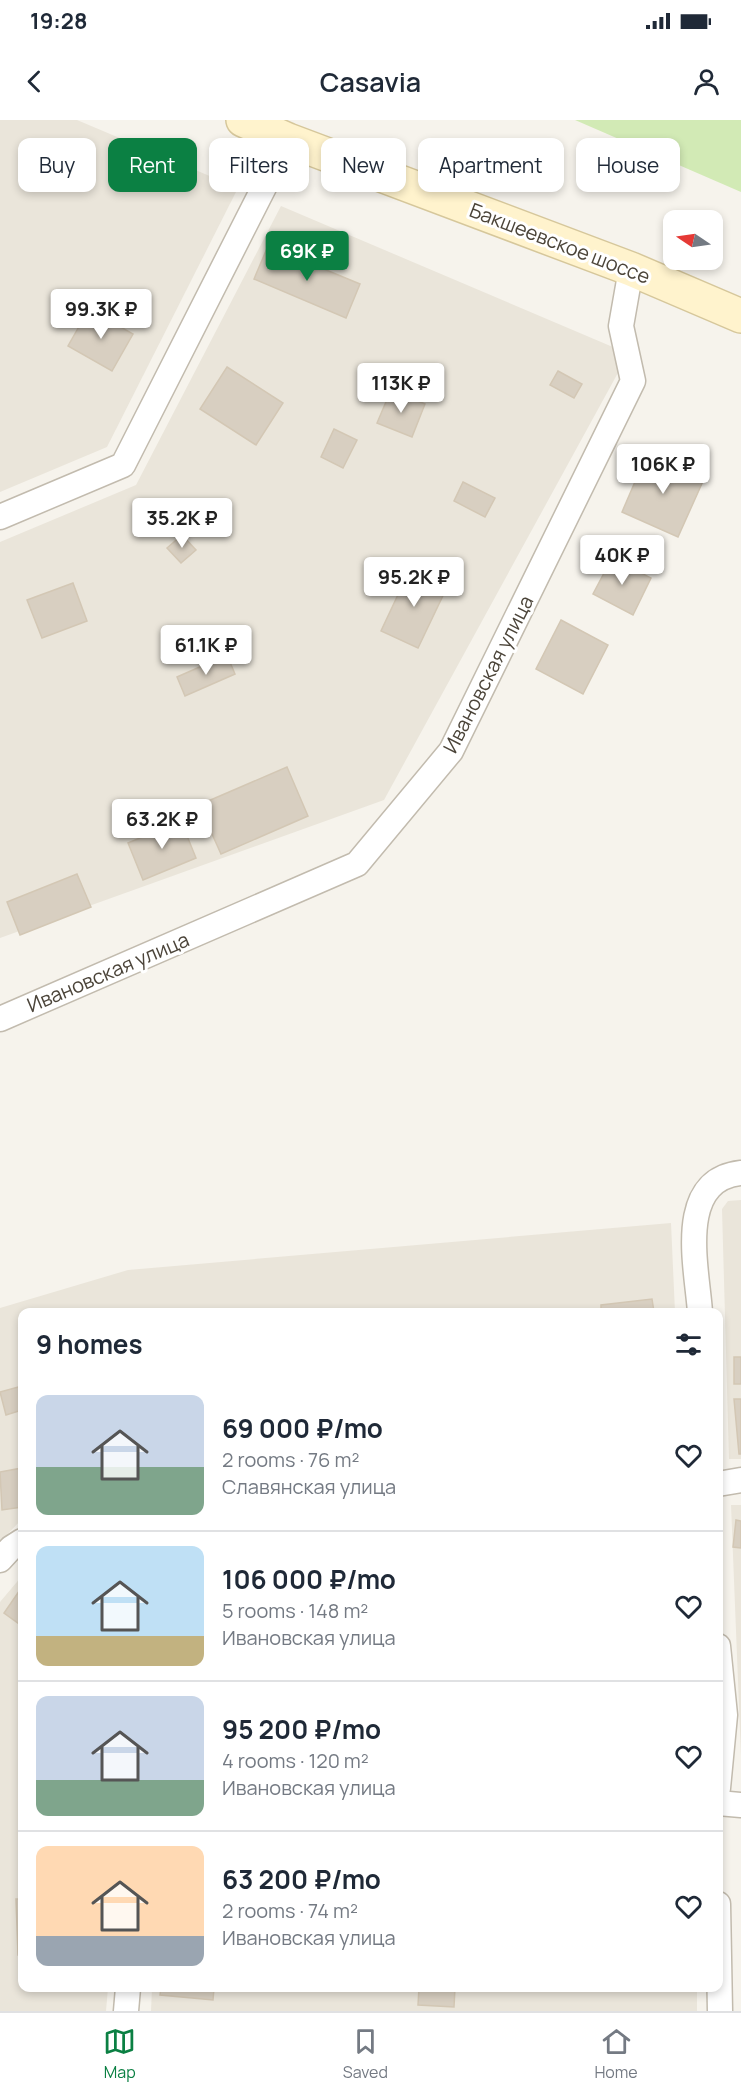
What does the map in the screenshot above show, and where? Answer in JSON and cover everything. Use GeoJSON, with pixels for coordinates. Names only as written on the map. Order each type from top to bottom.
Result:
{"type":"FeatureCollection","features":[{"type":"Feature","properties":{"kind":"street","name":"Бакшеевское шоссе"},"geometry":{"type":"LineString","coordinates":[[243,120],[284,138]]}},
{"type":"Feature","properties":{"kind":"street","name":"Бакшеевское шоссе"},"geometry":{"type":"LineString","coordinates":[[309,148],[631,269],[741,316]]}},
{"type":"Feature","properties":{"kind":"street"},"geometry":{"type":"LineString","coordinates":[[0,517],[123,465],[262,192]]}},
{"type":"Feature","properties":{"kind":"street","name":"Ивановская улица"},"geometry":{"type":"LineString","coordinates":[[0,1019],[357,864],[452,751],[633,381],[621,326],[631,269]]}},
{"type":"Feature","properties":{"kind":"street"},"geometry":{"type":"LineString","coordinates":[[700,1308],[693,1229],[701,1197],[715,1182],[741,1173]]}},
{"type":"Feature","properties":{"kind":"street"},"geometry":{"type":"LineString","coordinates":[[723,1483],[741,1480]]}},
{"type":"Feature","properties":{"kind":"street"},"geometry":{"type":"LineString","coordinates":[[0,1560],[18,1544]]}},
{"type":"Feature","properties":{"kind":"street"},"geometry":{"type":"LineString","coordinates":[[723,1695],[725,1715],[723,1738]]}},
{"type":"Feature","properties":{"kind":"street"},"geometry":{"type":"LineString","coordinates":[[723,1803],[741,1805]]}},
{"type":"Feature","properties":{"kind":"street"},"geometry":{"type":"LineString","coordinates":[[126,2011],[128,1992]]}},
{"type":"Feature","properties":{"kind":"street"},"geometry":{"type":"LineString","coordinates":[[720,1992],[720,2011]]}},
{"type":"Feature","properties":{"kind":"shaded area"},"geometry":{"type":"Polygon","coordinates":[[[0,120],[77,120],[120,138],[108,138],[108,192],[197,192],[197,171],[209,176],[209,192],[236,192],[107,447],[0,492],[0,120]]]}},
{"type":"Feature","properties":{"kind":"shaded area"},"geometry":{"type":"Polygon","coordinates":[[[281,206],[634,356],[625,360],[384,800],[0,938],[0,542],[136,485],[281,206]]]}},
{"type":"Feature","properties":{"kind":"shaded area"},"geometry":{"type":"Polygon","coordinates":[[[741,1200],[741,1459],[729,1459],[722,1209],[728,1201],[741,1200]]]}},
{"type":"Feature","properties":{"kind":"shaded area"},"geometry":{"type":"Polygon","coordinates":[[[671,1223],[675,1308],[18,1308],[18,1523],[0,1542],[0,1308],[128,1270],[671,1223]]]}},
{"type":"Feature","properties":{"kind":"shaded area"},"geometry":{"type":"Polygon","coordinates":[[[731,1505],[741,1505],[741,1756],[731,1505]]]}},
{"type":"Feature","properties":{"kind":"shaded area"},"geometry":{"type":"Polygon","coordinates":[[[18,1581],[18,1992],[108,1992],[106,2011],[0,2011],[0,1602],[18,1581]]]}},
{"type":"Feature","properties":{"kind":"shaded area"},"geometry":{"type":"Polygon","coordinates":[[[152,1992],[697,1992],[697,2011],[151,2011],[152,1992]]]}},
{"type":"Feature","properties":{"kind":"green space"},"geometry":{"type":"Polygon","coordinates":[[[575,120],[741,120],[741,192],[680,166],[680,138],[616,138],[575,120]]]}},
{"type":"Feature","properties":{"kind":"building"},"geometry":{"type":"Polygon","coordinates":[[[268,246],[360,284],[346,318],[254,279],[268,246]]]}},
{"type":"Feature","properties":{"kind":"building"},"geometry":{"type":"Polygon","coordinates":[[[89,309],[133,334],[112,371],[68,346],[89,309]]]}},
{"type":"Feature","properties":{"kind":"building"},"geometry":{"type":"Polygon","coordinates":[[[227,367],[283,403],[256,445],[200,409],[227,367]]]}},
{"type":"Feature","properties":{"kind":"building"},"geometry":{"type":"Polygon","coordinates":[[[558,371],[582,384],[574,398],[550,385],[558,371]]]}},
{"type":"Feature","properties":{"kind":"building"},"geometry":{"type":"Polygon","coordinates":[[[391,390],[425,404],[412,437],[377,423],[391,390]]]}},
{"type":"Feature","properties":{"kind":"building"},"geometry":{"type":"Polygon","coordinates":[[[334,429],[357,440],[343,468],[321,457],[334,429]]]}},
{"type":"Feature","properties":{"kind":"building"},"geometry":{"type":"Polygon","coordinates":[[[647,454],[704,479],[678,537],[622,512],[647,454]]]}},
{"type":"Feature","properties":{"kind":"building"},"geometry":{"type":"Polygon","coordinates":[[[463,482],[495,498],[485,517],[454,501],[463,482]]]}},
{"type":"Feature","properties":{"kind":"building"},"geometry":{"type":"Polygon","coordinates":[[[182,535],[196,550],[181,563],[167,548],[182,535]]]}},
{"type":"Feature","properties":{"kind":"building"},"geometry":{"type":"Polygon","coordinates":[[[612,558],[651,578],[633,615],[593,594],[612,558]]]}},
{"type":"Feature","properties":{"kind":"building"},"geometry":{"type":"Polygon","coordinates":[[[411,567],[448,585],[418,648],[381,631],[411,567]]]}},
{"type":"Feature","properties":{"kind":"building"},"geometry":{"type":"Polygon","coordinates":[[[73,583],[87,621],[42,638],[27,600],[73,583]]]}},
{"type":"Feature","properties":{"kind":"building"},"geometry":{"type":"Polygon","coordinates":[[[561,620],[608,645],[583,694],[536,669],[561,620]]]}},
{"type":"Feature","properties":{"kind":"building"},"geometry":{"type":"Polygon","coordinates":[[[227,655],[235,674],[185,696],[177,677],[227,655]]]}},
{"type":"Feature","properties":{"kind":"building"},"geometry":{"type":"Polygon","coordinates":[[[287,767],[308,816],[221,854],[199,805],[287,767]]]}},
{"type":"Feature","properties":{"kind":"building"},"geometry":{"type":"Polygon","coordinates":[[[181,821],[196,858],[143,880],[128,843],[181,821]]]}},
{"type":"Feature","properties":{"kind":"building"},"geometry":{"type":"Polygon","coordinates":[[[77,874],[91,907],[20,935],[7,902],[77,874]]]}},
{"type":"Feature","properties":{"kind":"building"},"geometry":{"type":"Polygon","coordinates":[[[652,1299],[653,1308],[601,1308],[601,1305],[652,1299]]]}},
{"type":"Feature","properties":{"kind":"building"},"geometry":{"type":"Polygon","coordinates":[[[734,1357],[741,1357],[741,1384],[734,1384],[734,1357]]]}},
{"type":"Feature","properties":{"kind":"building"},"geometry":{"type":"Polygon","coordinates":[[[18,1387],[18,1411],[6,1415],[0,1392],[18,1387]]]}},
{"type":"Feature","properties":{"kind":"building"},"geometry":{"type":"Polygon","coordinates":[[[734,1399],[741,1399],[741,1454],[739,1454],[734,1399]]]}},
{"type":"Feature","properties":{"kind":"building"},"geometry":{"type":"Polygon","coordinates":[[[18,1469],[18,1508],[2,1510],[0,1472],[18,1469]]]}},
{"type":"Feature","properties":{"kind":"building"},"geometry":{"type":"Polygon","coordinates":[[[736,1520],[741,1521],[741,1548],[733,1547],[736,1520]]]}},
{"type":"Feature","properties":{"kind":"building"},"geometry":{"type":"Polygon","coordinates":[[[18,1593],[18,1623],[4,1613],[18,1593]]]}},
{"type":"Feature","properties":{"kind":"building"},"geometry":{"type":"Polygon","coordinates":[[[16,1899],[18,1899],[18,1955],[16,1899]]]}},
{"type":"Feature","properties":{"kind":"building"},"geometry":{"type":"Polygon","coordinates":[[[160,1992],[214,1992],[213,2000],[160,1995],[160,1992]]]}},
{"type":"Feature","properties":{"kind":"building"},"geometry":{"type":"Polygon","coordinates":[[[419,1992],[455,1992],[454,2007],[418,2005],[419,1992]]]}}]}
